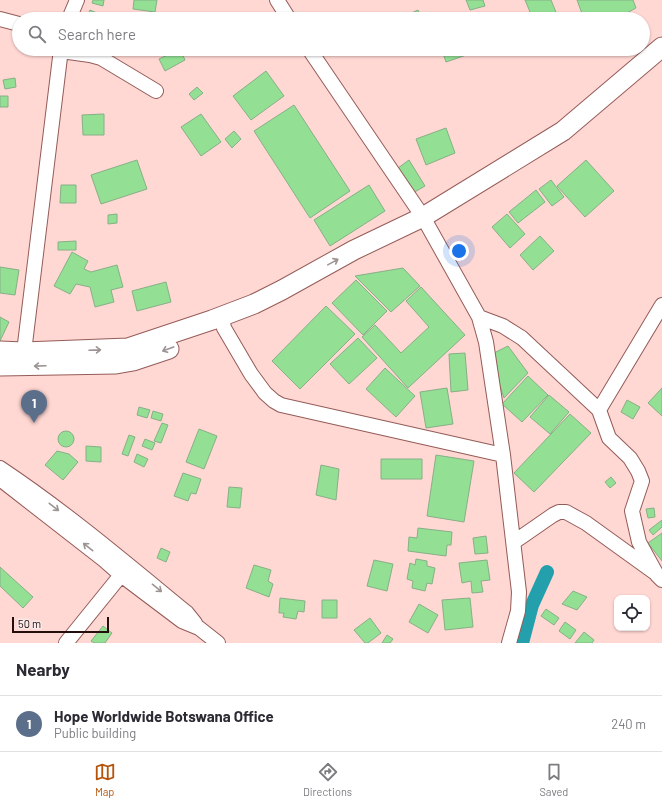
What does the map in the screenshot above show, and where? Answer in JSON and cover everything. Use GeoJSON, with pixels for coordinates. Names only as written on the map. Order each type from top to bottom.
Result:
{"type":"FeatureCollection","features":[{"type":"Feature","properties":{"kind":"street"},"geometry":{"type":"LineString","coordinates":[[72,12],[77,0]]}},
{"type":"Feature","properties":{"kind":"street"},"geometry":{"type":"LineString","coordinates":[[277,0],[285,12]]}},
{"type":"Feature","properties":{"kind":"street"},"geometry":{"type":"LineString","coordinates":[[0,19],[12,22]]}},
{"type":"Feature","properties":{"kind":"street"},"geometry":{"type":"LineString","coordinates":[[0,366],[22,359],[128,348],[223,323],[254,304],[354,250],[423,216],[563,131],[662,47]]}},
{"type":"Feature","properties":{"kind":"street"},"geometry":{"type":"LineString","coordinates":[[22,359],[60,56]]}},
{"type":"Feature","properties":{"kind":"street"},"geometry":{"type":"LineString","coordinates":[[94,56],[101,58],[156,91]]}},
{"type":"Feature","properties":{"kind":"street"},"geometry":{"type":"LineString","coordinates":[[314,56],[423,216],[479,317],[488,357],[504,455],[520,592],[518,611],[509,643]]}},
{"type":"Feature","properties":{"kind":"street"},"geometry":{"type":"LineString","coordinates":[[599,410],[662,305]]}},
{"type":"Feature","properties":{"kind":"street"},"geometry":{"type":"LineString","coordinates":[[479,317],[503,326],[522,338],[599,410],[609,438],[630,458],[642,481],[632,511],[639,542],[660,577]]}},
{"type":"Feature","properties":{"kind":"street"},"geometry":{"type":"LineString","coordinates":[[223,323],[251,374],[265,393],[281,405],[504,455]]}},
{"type":"Feature","properties":{"kind":"street"},"geometry":{"type":"LineString","coordinates":[[0,351],[22,359]]}},
{"type":"Feature","properties":{"kind":"street"},"geometry":{"type":"LineString","coordinates":[[0,468],[37,501],[187,613],[198,628]]}},
{"type":"Feature","properties":{"kind":"street"},"geometry":{"type":"LineString","coordinates":[[0,479],[37,501]]}},
{"type":"Feature","properties":{"kind":"street"},"geometry":{"type":"LineString","coordinates":[[514,542],[553,514],[566,512],[586,523],[660,577]]}},
{"type":"Feature","properties":{"kind":"street"},"geometry":{"type":"LineString","coordinates":[[108,555],[121,575],[182,621],[198,628],[218,643]]}},
{"type":"Feature","properties":{"kind":"street"},"geometry":{"type":"LineString","coordinates":[[66,643],[121,575]]}},
{"type":"Feature","properties":{"kind":"building"},"geometry":{"type":"Polygon","coordinates":[[[93,0],[104,0],[103,6],[92,3],[93,0]]]}},
{"type":"Feature","properties":{"kind":"building"},"geometry":{"type":"Polygon","coordinates":[[[134,0],[157,0],[155,12],[133,9],[134,0]]]}},
{"type":"Feature","properties":{"kind":"building"},"geometry":{"type":"Polygon","coordinates":[[[466,0],[483,0],[485,6],[470,10],[466,0]]]}},
{"type":"Feature","properties":{"kind":"building"},"geometry":{"type":"Polygon","coordinates":[[[525,0],[551,0],[556,12],[530,12],[525,0]]]}},
{"type":"Feature","properties":{"kind":"building"},"geometry":{"type":"Polygon","coordinates":[[[577,0],[633,0],[636,8],[629,12],[581,12],[577,0]]]}},
{"type":"Feature","properties":{"kind":"building"},"geometry":{"type":"Polygon","coordinates":[[[165,56],[183,56],[185,60],[165,71],[159,59],[165,56]]]}},
{"type":"Feature","properties":{"kind":"building"},"geometry":{"type":"Polygon","coordinates":[[[444,56],[463,56],[446,62],[444,56]]]}},
{"type":"Feature","properties":{"kind":"building"},"geometry":{"type":"Polygon","coordinates":[[[266,71],[284,96],[251,120],[233,96],[266,71]]]}},
{"type":"Feature","properties":{"kind":"building"},"geometry":{"type":"Polygon","coordinates":[[[15,78],[16,87],[5,89],[3,80],[15,78]]]}},
{"type":"Feature","properties":{"kind":"building"},"geometry":{"type":"Polygon","coordinates":[[[197,87],[203,93],[194,100],[189,94],[197,87]]]}},
{"type":"Feature","properties":{"kind":"building"},"geometry":{"type":"Polygon","coordinates":[[[0,96],[8,96],[8,107],[0,107],[0,96]]]}},
{"type":"Feature","properties":{"kind":"building"},"geometry":{"type":"Polygon","coordinates":[[[294,105],[350,191],[310,218],[254,131],[294,105]]]}},
{"type":"Feature","properties":{"kind":"building"},"geometry":{"type":"Polygon","coordinates":[[[104,114],[104,135],[83,135],[82,115],[104,114]]]}},
{"type":"Feature","properties":{"kind":"building"},"geometry":{"type":"Polygon","coordinates":[[[201,114],[221,142],[201,156],[181,127],[201,114]]]}},
{"type":"Feature","properties":{"kind":"building"},"geometry":{"type":"Polygon","coordinates":[[[446,128],[455,153],[426,165],[416,139],[446,128]]]}},
{"type":"Feature","properties":{"kind":"building"},"geometry":{"type":"Polygon","coordinates":[[[234,131],[241,139],[232,148],[225,139],[234,131]]]}},
{"type":"Feature","properties":{"kind":"building"},"geometry":{"type":"Polygon","coordinates":[[[137,160],[147,189],[101,204],[91,175],[137,160]]]}},
{"type":"Feature","properties":{"kind":"building"},"geometry":{"type":"Polygon","coordinates":[[[409,160],[425,186],[413,193],[398,168],[409,160]]]}},
{"type":"Feature","properties":{"kind":"building"},"geometry":{"type":"Polygon","coordinates":[[[586,160],[614,191],[585,217],[557,186],[586,160]]]}},
{"type":"Feature","properties":{"kind":"building"},"geometry":{"type":"Polygon","coordinates":[[[551,180],[564,197],[552,206],[539,189],[551,180]]]}},
{"type":"Feature","properties":{"kind":"building"},"geometry":{"type":"Polygon","coordinates":[[[61,185],[76,185],[76,203],[60,203],[61,185]]]}},
{"type":"Feature","properties":{"kind":"building"},"geometry":{"type":"Polygon","coordinates":[[[369,185],[385,211],[330,246],[314,220],[369,185]]]}},
{"type":"Feature","properties":{"kind":"building"},"geometry":{"type":"Polygon","coordinates":[[[536,190],[545,202],[518,223],[509,212],[536,190]]]}},
{"type":"Feature","properties":{"kind":"building"},"geometry":{"type":"Polygon","coordinates":[[[117,214],[117,223],[108,224],[108,215],[117,214]]]}},
{"type":"Feature","properties":{"kind":"building"},"geometry":{"type":"Polygon","coordinates":[[[507,214],[525,234],[510,248],[492,227],[507,214]]]}},
{"type":"Feature","properties":{"kind":"building"},"geometry":{"type":"Polygon","coordinates":[[[540,236],[554,251],[533,270],[520,255],[540,236]]]}},
{"type":"Feature","properties":{"kind":"building"},"geometry":{"type":"Polygon","coordinates":[[[76,241],[76,250],[58,250],[58,242],[76,241]]]}},
{"type":"Feature","properties":{"kind":"building"},"geometry":{"type":"Polygon","coordinates":[[[72,252],[88,261],[84,269],[91,272],[117,265],[123,287],[111,290],[114,302],[95,307],[90,287],[76,284],[70,294],[54,286],[72,252]]]}},
{"type":"Feature","properties":{"kind":"building"},"geometry":{"type":"Polygon","coordinates":[[[0,267],[19,270],[15,295],[0,293],[0,267]]]}},
{"type":"Feature","properties":{"kind":"building"},"geometry":{"type":"Polygon","coordinates":[[[403,268],[420,286],[391,312],[355,276],[403,268]]]}},
{"type":"Feature","properties":{"kind":"building"},"geometry":{"type":"Polygon","coordinates":[[[356,280],[387,311],[363,335],[332,303],[356,280]]]}},
{"type":"Feature","properties":{"kind":"building"},"geometry":{"type":"Polygon","coordinates":[[[166,282],[171,302],[137,311],[132,291],[166,282]]]}},
{"type":"Feature","properties":{"kind":"building"},"geometry":{"type":"Polygon","coordinates":[[[421,287],[465,335],[408,388],[362,337],[375,325],[401,353],[429,327],[406,301],[421,287]]]}},
{"type":"Feature","properties":{"kind":"building"},"geometry":{"type":"Polygon","coordinates":[[[326,306],[355,334],[300,389],[272,361],[326,306]]]}},
{"type":"Feature","properties":{"kind":"building"},"geometry":{"type":"Polygon","coordinates":[[[0,317],[9,322],[0,341],[0,317]]]}},
{"type":"Feature","properties":{"kind":"building"},"geometry":{"type":"Polygon","coordinates":[[[358,338],[377,358],[349,384],[330,364],[358,338]]]}},
{"type":"Feature","properties":{"kind":"building"},"geometry":{"type":"Polygon","coordinates":[[[508,346],[528,373],[504,398],[490,355],[508,346]]]}},
{"type":"Feature","properties":{"kind":"building"},"geometry":{"type":"Polygon","coordinates":[[[465,353],[468,390],[451,392],[449,354],[465,353]]]}},
{"type":"Feature","properties":{"kind":"building"},"geometry":{"type":"Polygon","coordinates":[[[385,368],[415,396],[396,417],[366,389],[385,368]]]}},
{"type":"Feature","properties":{"kind":"building"},"geometry":{"type":"Polygon","coordinates":[[[528,376],[548,395],[522,422],[502,404],[528,376]]]}},
{"type":"Feature","properties":{"kind":"building"},"geometry":{"type":"Polygon","coordinates":[[[447,388],[453,424],[426,428],[420,392],[447,388]]]}},
{"type":"Feature","properties":{"kind":"building"},"geometry":{"type":"Polygon","coordinates":[[[662,388],[662,416],[648,403],[662,388]]]}},
{"type":"Feature","properties":{"kind":"building"},"geometry":{"type":"Polygon","coordinates":[[[549,395],[569,412],[550,434],[530,417],[549,395]]]}},
{"type":"Feature","properties":{"kind":"building"},"geometry":{"type":"Polygon","coordinates":[[[627,400],[640,407],[633,419],[621,412],[627,400]]]}},
{"type":"Feature","properties":{"kind":"building"},"geometry":{"type":"Polygon","coordinates":[[[139,407],[150,410],[147,418],[137,415],[139,407]]]}},
{"type":"Feature","properties":{"kind":"building"},"geometry":{"type":"Polygon","coordinates":[[[153,411],[163,414],[161,421],[151,418],[153,411]]]}},
{"type":"Feature","properties":{"kind":"building"},"geometry":{"type":"Polygon","coordinates":[[[570,414],[591,433],[534,492],[514,473],[570,414]]]}},
{"type":"Feature","properties":{"kind":"building"},"geometry":{"type":"Polygon","coordinates":[[[162,423],[168,425],[161,443],[154,441],[162,423]]]}},
{"type":"Feature","properties":{"kind":"building"},"geometry":{"type":"Polygon","coordinates":[[[199,429],[217,436],[204,469],[186,462],[199,429]]]}},
{"type":"Feature","properties":{"kind":"building"},"geometry":{"type":"Polygon","coordinates":[[[66,431],[72,433],[74,439],[72,445],[66,447],[60,445],[58,439],[60,433],[66,431]]]}},
{"type":"Feature","properties":{"kind":"building"},"geometry":{"type":"Polygon","coordinates":[[[129,435],[135,437],[128,456],[122,454],[129,435]]]}},
{"type":"Feature","properties":{"kind":"building"},"geometry":{"type":"Polygon","coordinates":[[[145,439],[155,443],[152,450],[142,446],[145,439]]]}},
{"type":"Feature","properties":{"kind":"building"},"geometry":{"type":"Polygon","coordinates":[[[86,446],[101,447],[101,462],[86,461],[86,446]]]}},
{"type":"Feature","properties":{"kind":"building"},"geometry":{"type":"Polygon","coordinates":[[[57,451],[69,454],[78,462],[63,480],[45,465],[57,451]]]}},
{"type":"Feature","properties":{"kind":"building"},"geometry":{"type":"Polygon","coordinates":[[[137,454],[148,459],[144,467],[134,462],[137,454]]]}},
{"type":"Feature","properties":{"kind":"building"},"geometry":{"type":"Polygon","coordinates":[[[436,455],[474,461],[464,522],[427,516],[436,455]]]}},
{"type":"Feature","properties":{"kind":"building"},"geometry":{"type":"Polygon","coordinates":[[[381,459],[422,459],[422,479],[381,479],[381,459]]]}},
{"type":"Feature","properties":{"kind":"building"},"geometry":{"type":"Polygon","coordinates":[[[321,465],[339,469],[336,500],[316,495],[321,465]]]}},
{"type":"Feature","properties":{"kind":"building"},"geometry":{"type":"Polygon","coordinates":[[[183,473],[201,479],[196,494],[191,493],[188,501],[174,496],[183,473]]]}},
{"type":"Feature","properties":{"kind":"building"},"geometry":{"type":"Polygon","coordinates":[[[611,477],[616,483],[610,488],[605,482],[611,477]]]}},
{"type":"Feature","properties":{"kind":"building"},"geometry":{"type":"Polygon","coordinates":[[[229,487],[242,488],[240,508],[227,507],[229,487]]]}},
{"type":"Feature","properties":{"kind":"building"},"geometry":{"type":"Polygon","coordinates":[[[654,508],[655,517],[648,518],[646,509],[654,508]]]}},
{"type":"Feature","properties":{"kind":"building"},"geometry":{"type":"Polygon","coordinates":[[[662,520],[662,527],[653,535],[649,530],[662,520]]]}},
{"type":"Feature","properties":{"kind":"building"},"geometry":{"type":"Polygon","coordinates":[[[418,528],[452,532],[451,545],[447,545],[446,556],[408,551],[409,537],[417,538],[418,528]]]}},
{"type":"Feature","properties":{"kind":"building"},"geometry":{"type":"Polygon","coordinates":[[[662,533],[662,561],[648,543],[662,533]]]}},
{"type":"Feature","properties":{"kind":"building"},"geometry":{"type":"Polygon","coordinates":[[[486,536],[488,553],[475,554],[473,538],[486,536]]]}},
{"type":"Feature","properties":{"kind":"building"},"geometry":{"type":"Polygon","coordinates":[[[161,548],[170,552],[166,562],[157,558],[161,548]]]}},
{"type":"Feature","properties":{"kind":"building"},"geometry":{"type":"Polygon","coordinates":[[[416,559],[427,561],[427,566],[435,568],[432,584],[427,583],[425,591],[412,588],[413,581],[407,579],[410,563],[415,565],[416,559]]]}},
{"type":"Feature","properties":{"kind":"building"},"geometry":{"type":"Polygon","coordinates":[[[374,560],[393,564],[387,591],[367,586],[374,560]]]}},
{"type":"Feature","properties":{"kind":"building"},"geometry":{"type":"Polygon","coordinates":[[[487,560],[490,580],[481,581],[483,592],[472,593],[471,581],[462,583],[459,563],[487,560]]]}},
{"type":"Feature","properties":{"kind":"building"},"geometry":{"type":"Polygon","coordinates":[[[254,565],[271,570],[268,581],[273,584],[269,597],[246,588],[254,565]]]}},
{"type":"Feature","properties":{"kind":"building"},"geometry":{"type":"Polygon","coordinates":[[[0,567],[33,597],[23,608],[0,586],[0,567]]]}},
{"type":"Feature","properties":{"kind":"building"},"geometry":{"type":"Polygon","coordinates":[[[573,591],[587,597],[577,610],[562,604],[573,591]]]}},
{"type":"Feature","properties":{"kind":"building"},"geometry":{"type":"Polygon","coordinates":[[[280,598],[305,601],[304,612],[298,611],[296,619],[283,617],[284,613],[279,613],[280,598]]]}},
{"type":"Feature","properties":{"kind":"building"},"geometry":{"type":"Polygon","coordinates":[[[470,598],[473,627],[445,630],[442,600],[470,598]]]}},
{"type":"Feature","properties":{"kind":"building"},"geometry":{"type":"Polygon","coordinates":[[[322,600],[337,600],[337,618],[322,618],[322,600]]]}},
{"type":"Feature","properties":{"kind":"building"},"geometry":{"type":"Polygon","coordinates":[[[419,604],[438,615],[428,633],[409,622],[419,604]]]}},
{"type":"Feature","properties":{"kind":"building"},"geometry":{"type":"Polygon","coordinates":[[[546,609],[559,618],[554,625],[541,616],[546,609]]]}},
{"type":"Feature","properties":{"kind":"building"},"geometry":{"type":"Polygon","coordinates":[[[370,618],[381,633],[368,643],[365,643],[354,630],[370,618]]]}},
{"type":"Feature","properties":{"kind":"building"},"geometry":{"type":"Polygon","coordinates":[[[565,622],[576,630],[570,639],[559,631],[565,622]]]}},
{"type":"Feature","properties":{"kind":"building"},"geometry":{"type":"Polygon","coordinates":[[[103,626],[112,633],[105,643],[94,643],[91,641],[103,626]]]}},
{"type":"Feature","properties":{"kind":"building"},"geometry":{"type":"Polygon","coordinates":[[[584,632],[594,640],[592,643],[575,643],[584,632]]]}},
{"type":"Feature","properties":{"kind":"building"},"geometry":{"type":"Polygon","coordinates":[[[387,635],[393,639],[390,643],[382,643],[387,635]]]}},
{"type":"Feature","properties":{"kind":"waterway"},"geometry":{"type":"LineString","coordinates":[[522,643],[532,605],[547,572]]}},
{"type":"Feature","properties":{"kind":"place","name":"Hope Worldwide Botswana Office"},"geometry":{"type":"Point","coordinates":[34,423]}}]}
